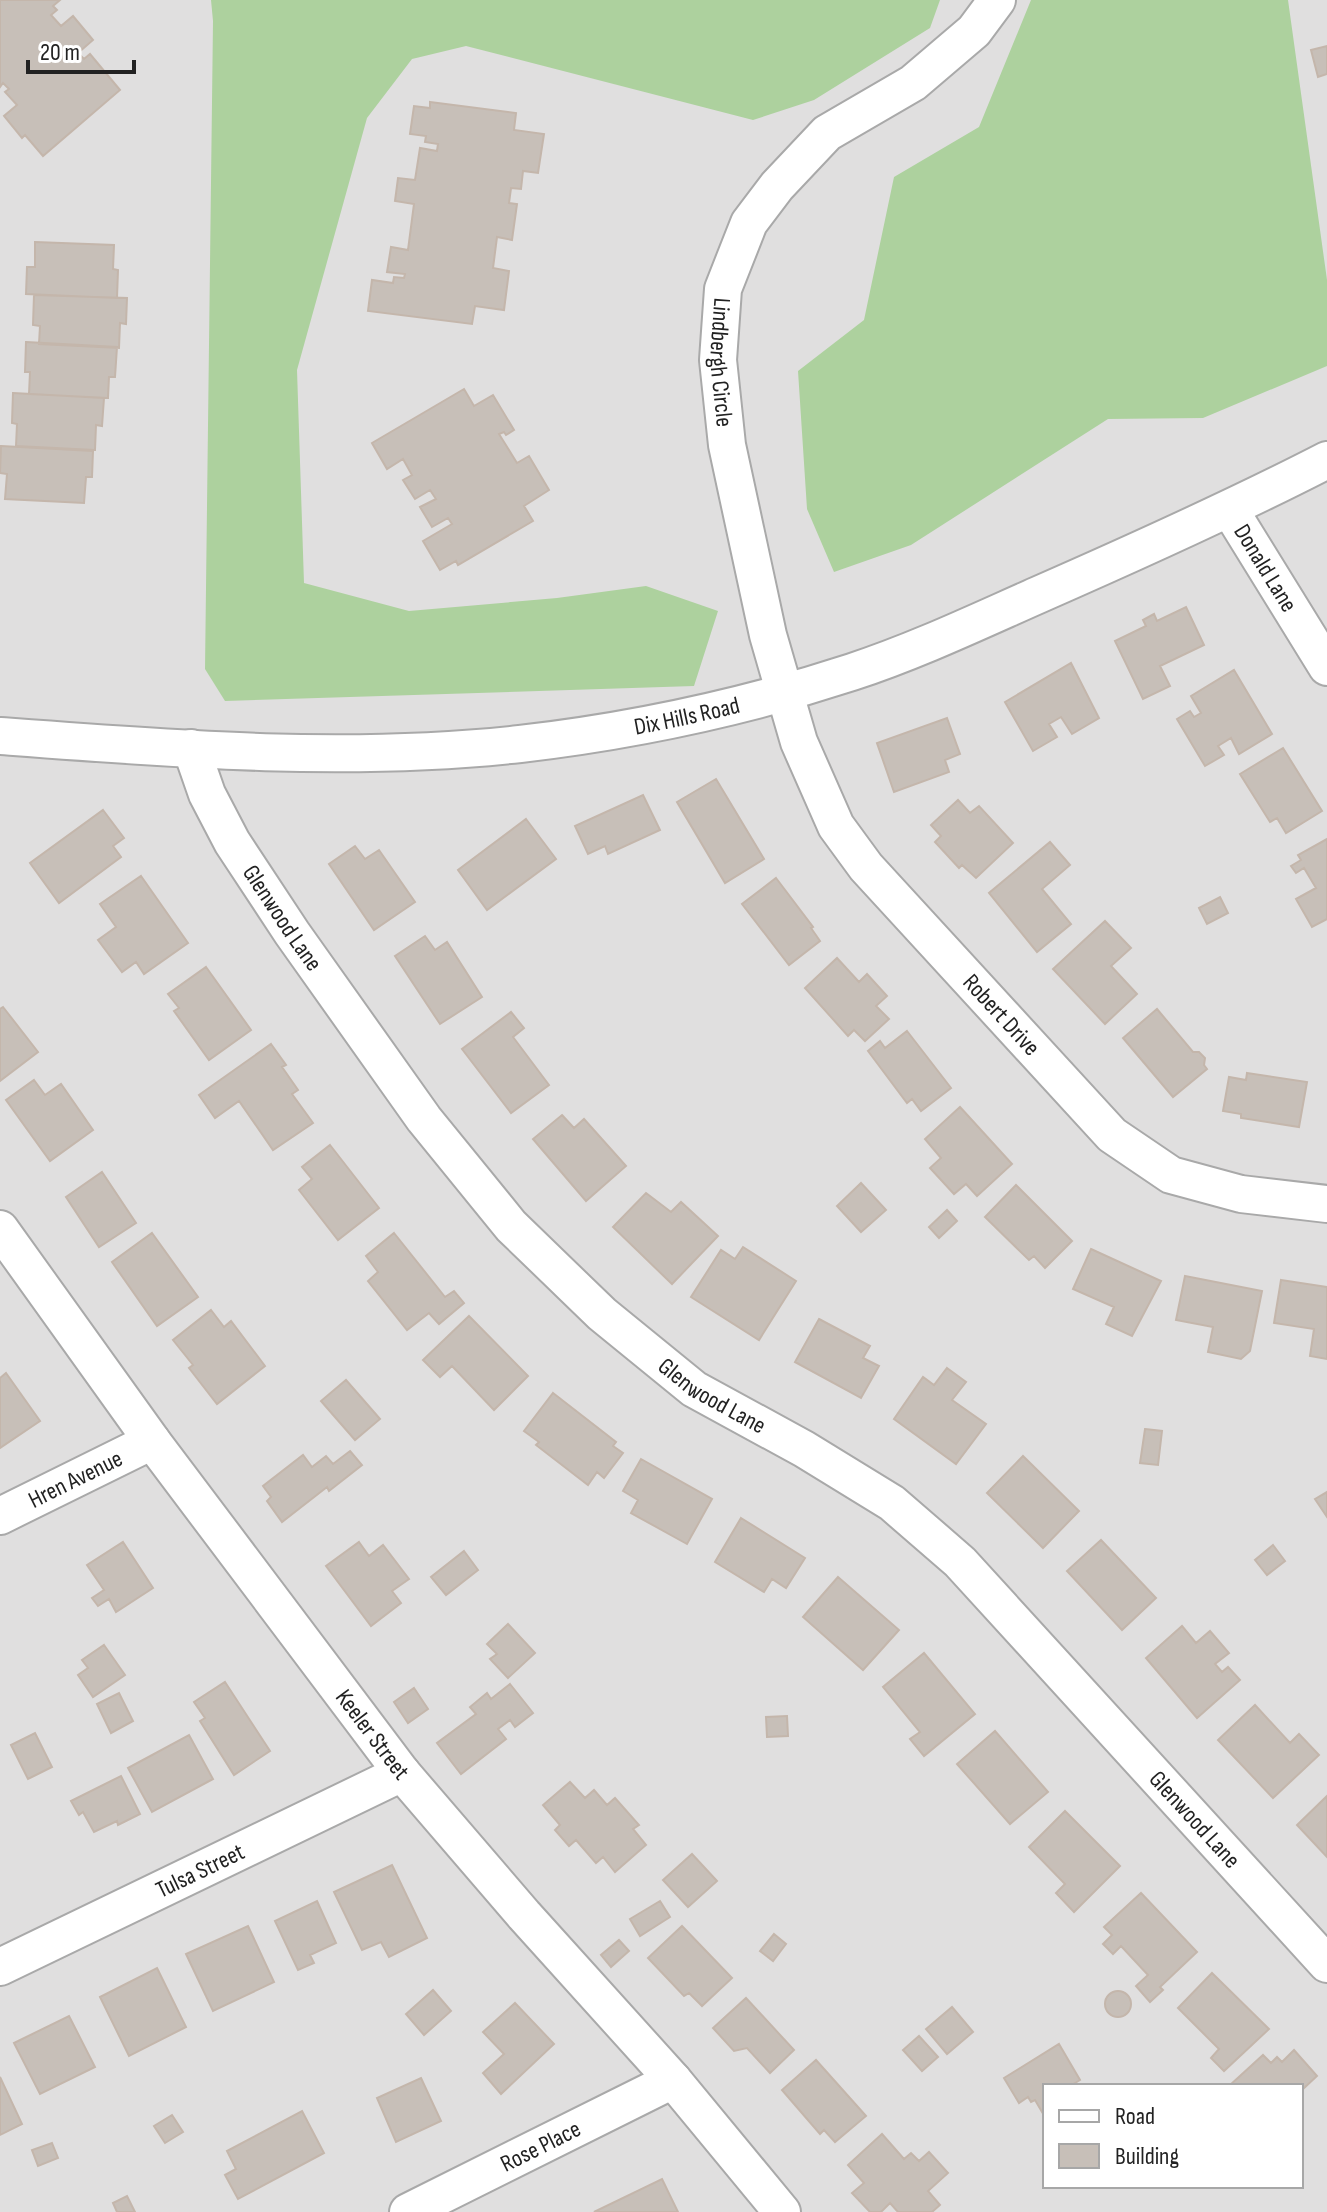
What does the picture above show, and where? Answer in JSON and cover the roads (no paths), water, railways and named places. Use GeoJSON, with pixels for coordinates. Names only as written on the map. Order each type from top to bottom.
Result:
{"type":"FeatureCollection","features":[{"type":"Feature","properties":{"kind":"street","name":"Lindbergh Circle"},"geometry":{"type":"LineString","coordinates":[[786,692],[768,635],[727,445],[718,360],[723,289],[749,223],[787,175],[827,133],[913,83],[974,31],[997,0]]}},
{"type":"Feature","properties":{"kind":"street","name":"Dix Hills Road"},"geometry":{"type":"LineString","coordinates":[[0,736],[191,748],[305,752],[407,751],[518,744],[652,723],[786,692],[854,672],[920,647],[1230,510],[1327,460]]}},
{"type":"Feature","properties":{"kind":"street","name":"Donald Lane"},"geometry":{"type":"LineString","coordinates":[[1230,510],[1327,667]]}},
{"type":"Feature","properties":{"kind":"street","name":"Robert Drive"},"geometry":{"type":"LineString","coordinates":[[786,692],[799,742],[836,826],[866,867],[1112,1135],[1171,1175],[1241,1194],[1327,1204]]}},
{"type":"Feature","properties":{"kind":"street","name":"Glenwood Lane"},"geometry":{"type":"LineString","coordinates":[[191,748],[207,794],[232,842],[292,933],[424,1119],[511,1226],[602,1314],[694,1389],[804,1449],[892,1503],[960,1562],[1327,1964]]}},
{"type":"Feature","properties":{"kind":"street","name":"Keeler Street"},"geometry":{"type":"LineString","coordinates":[[0,1229],[152,1441],[402,1773],[524,1915],[673,2080],[782,2212]]}},
{"type":"Feature","properties":{"kind":"street","name":"Hren Avenue"},"geometry":{"type":"LineString","coordinates":[[0,1516],[152,1441]]}},
{"type":"Feature","properties":{"kind":"street","name":"Tulsa Street"},"geometry":{"type":"LineString","coordinates":[[0,1967],[402,1773]]}},
{"type":"Feature","properties":{"kind":"street","name":"Rose Place"},"geometry":{"type":"LineString","coordinates":[[408,2212],[673,2080]]}}]}
